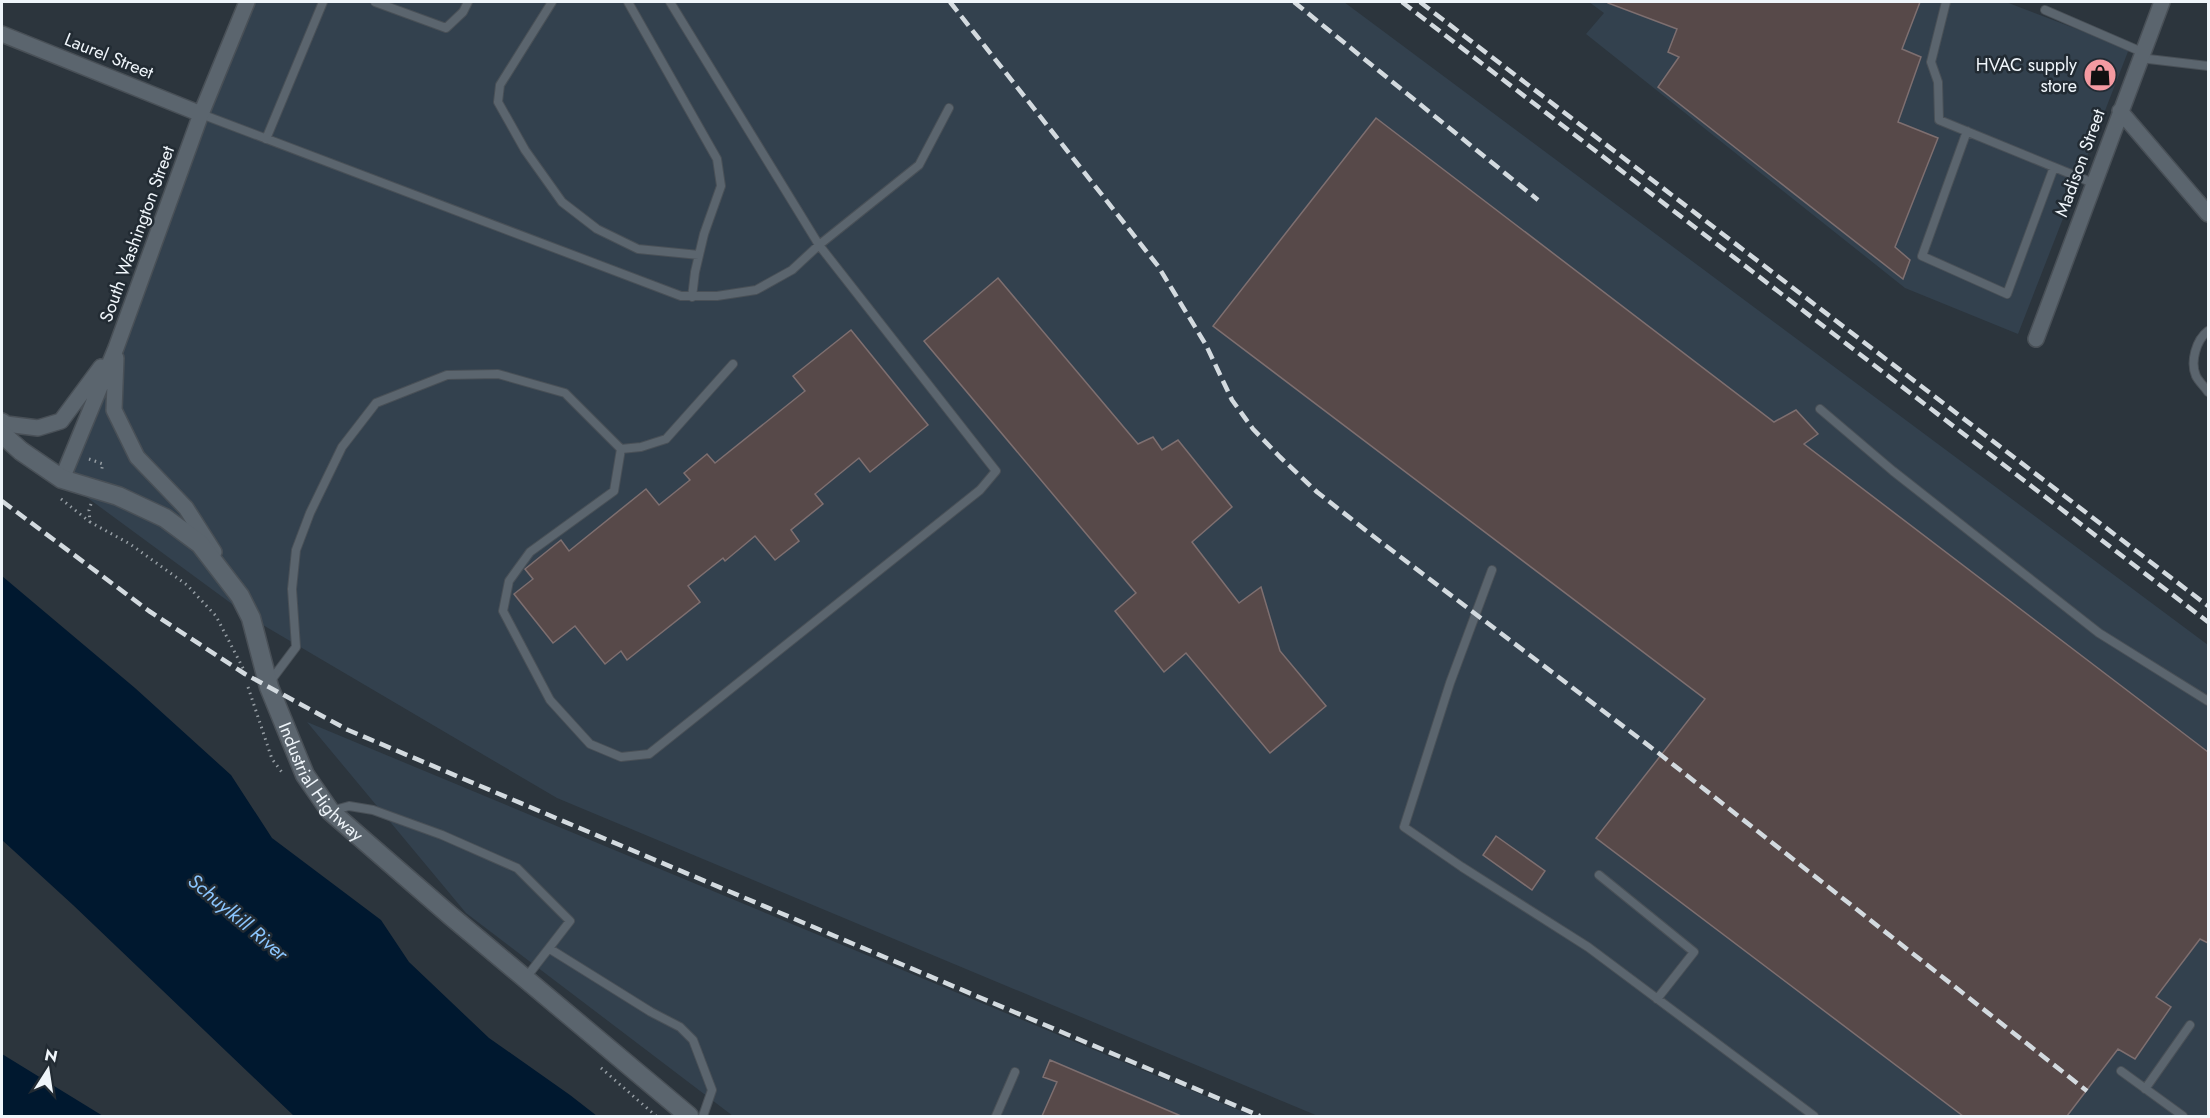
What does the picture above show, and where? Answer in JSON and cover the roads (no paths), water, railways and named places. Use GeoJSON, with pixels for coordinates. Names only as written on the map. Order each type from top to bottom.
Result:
{"type":"FeatureCollection","features":[{"type":"Feature","properties":{"kind":"street","name":"South Washington Street"},"geometry":{"type":"LineString","coordinates":[[62,479],[116,348],[201,114],[247,2]]}},
{"type":"Feature","properties":{"kind":"street","name":"Madison Street"},"geometry":{"type":"LineString","coordinates":[[2036,339],[2162,2]]}},
{"type":"Feature","properties":{"kind":"street","name":"Laurel Street"},"geometry":{"type":"LineString","coordinates":[[2,34],[201,114]]}},
{"type":"Feature","properties":{"kind":"street"},"geometry":{"type":"LineString","coordinates":[[2120,111],[2208,214]]}},
{"type":"Feature","properties":{"kind":"street"},"geometry":{"type":"LineString","coordinates":[[2,421],[6,424],[38,428],[61,421],[116,348]]}},
{"type":"Feature","properties":{"kind":"street"},"geometry":{"type":"LineString","coordinates":[[116,348],[114,410],[137,458],[186,508],[240,596]]}},
{"type":"Feature","properties":{"kind":"street","name":"Industrial Highway"},"geometry":{"type":"LineString","coordinates":[[2,434],[21,451],[62,479],[118,496],[165,518],[200,544],[240,596],[251,618],[268,684],[305,775],[331,811],[525,979],[689,1116]]}},
{"type":"Feature","properties":{"kind":"lane"},"geometry":{"type":"LineString","coordinates":[[266,139],[322,2]]}},
{"type":"Feature","properties":{"kind":"lane"},"geometry":{"type":"LineString","coordinates":[[375,2],[446,28],[463,12],[468,2]]}},
{"type":"Feature","properties":{"kind":"lane"},"geometry":{"type":"LineString","coordinates":[[552,2],[500,85],[498,102],[525,150],[562,202],[597,230],[638,249],[699,255]]}},
{"type":"Feature","properties":{"kind":"lane"},"geometry":{"type":"LineString","coordinates":[[628,2],[717,159],[721,186],[699,255],[692,297]]}},
{"type":"Feature","properties":{"kind":"lane"},"geometry":{"type":"LineString","coordinates":[[621,449],[615,491],[530,552],[509,581],[502,611],[550,700],[590,744],[621,757],[649,754],[980,490],[996,471],[819,245],[670,2]]}},
{"type":"Feature","properties":{"kind":"lane"},"geometry":{"type":"LineString","coordinates":[[1946,2],[1931,62],[1938,82],[1939,120],[2093,183]]}},
{"type":"Feature","properties":{"kind":"lane"},"geometry":{"type":"LineString","coordinates":[[2045,10],[2141,55],[2208,66]]}},
{"type":"Feature","properties":{"kind":"lane"},"geometry":{"type":"LineString","coordinates":[[201,114],[681,297],[692,297],[756,290],[792,270],[819,245],[919,165],[949,108]]}},
{"type":"Feature","properties":{"kind":"lane"},"geometry":{"type":"LineString","coordinates":[[1967,131],[1922,256],[2007,294],[2054,167]]}},
{"type":"Feature","properties":{"kind":"lane"},"geometry":{"type":"LineString","coordinates":[[2208,331],[2201,336],[2194,354],[2196,375],[2208,392]]}},
{"type":"Feature","properties":{"kind":"lane"},"geometry":{"type":"LineString","coordinates":[[621,449],[641,447],[666,439],[733,364]]}},
{"type":"Feature","properties":{"kind":"lane"},"geometry":{"type":"LineString","coordinates":[[268,684],[296,647],[292,589],[296,550],[310,513],[342,447],[376,403],[447,375],[498,374],[565,393],[621,449]]}},
{"type":"Feature","properties":{"kind":"lane"},"geometry":{"type":"LineString","coordinates":[[1820,409],[1893,471],[2099,633],[2208,701]]}},
{"type":"Feature","properties":{"kind":"lane"},"geometry":{"type":"LineString","coordinates":[[1492,570],[1450,683],[1404,827],[1462,867],[1588,947],[1814,1116]]}},
{"type":"Feature","properties":{"kind":"lane"},"geometry":{"type":"LineString","coordinates":[[331,811],[350,806],[373,810],[442,835],[517,868],[570,921],[525,979]]}},
{"type":"Feature","properties":{"kind":"lane"},"geometry":{"type":"LineString","coordinates":[[1599,875],[1694,952],[1658,999]]}},
{"type":"Feature","properties":{"kind":"lane"},"geometry":{"type":"LineString","coordinates":[[550,949],[680,1028],[693,1040],[712,1090],[703,1116]]}},
{"type":"Feature","properties":{"kind":"lane"},"geometry":{"type":"LineString","coordinates":[[2145,1089],[2190,1025]]}},
{"type":"Feature","properties":{"kind":"lane"},"geometry":{"type":"LineString","coordinates":[[2121,1071],[2183,1116]]}},
{"type":"Feature","properties":{"kind":"lane"},"geometry":{"type":"LineString","coordinates":[[996,1116],[1015,1072]]}},
{"type":"Feature","properties":{"kind":"water","name":"Schuylkill River"},"geometry":{"type":"Polygon","coordinates":[[[2,576],[135,688],[231,775],[272,838],[381,920],[409,962],[489,1038],[597,1116],[294,1116],[2,840],[2,576]]]}},
{"type":"Feature","properties":{"kind":"water"},"geometry":{"type":"Polygon","coordinates":[[[2,1054],[103,1116],[2,1116],[2,1054]]]}},
{"type":"Feature","properties":{"kind":"railway"},"geometry":{"type":"LineString","coordinates":[[950,2],[1158,266],[1206,345],[1232,400],[1253,429],[1280,457],[1317,492],[1373,536],[1661,755],[2087,1091]]}},
{"type":"Feature","properties":{"kind":"railway"},"geometry":{"type":"LineString","coordinates":[[1294,2],[1538,200]]}},
{"type":"Feature","properties":{"kind":"railway"},"geometry":{"type":"LineString","coordinates":[[1402,2],[2208,622]]}},
{"type":"Feature","properties":{"kind":"railway"},"geometry":{"type":"LineString","coordinates":[[1420,2],[2208,606]]}},
{"type":"Feature","properties":{"kind":"railway"},"geometry":{"type":"LineString","coordinates":[[2,501],[149,611],[245,674],[348,730],[1260,1116]]}},
{"type":"Feature","properties":{"kind":"place","name":"HVAC supply store"},"geometry":{"type":"Point","coordinates":[2100,75]}}]}
